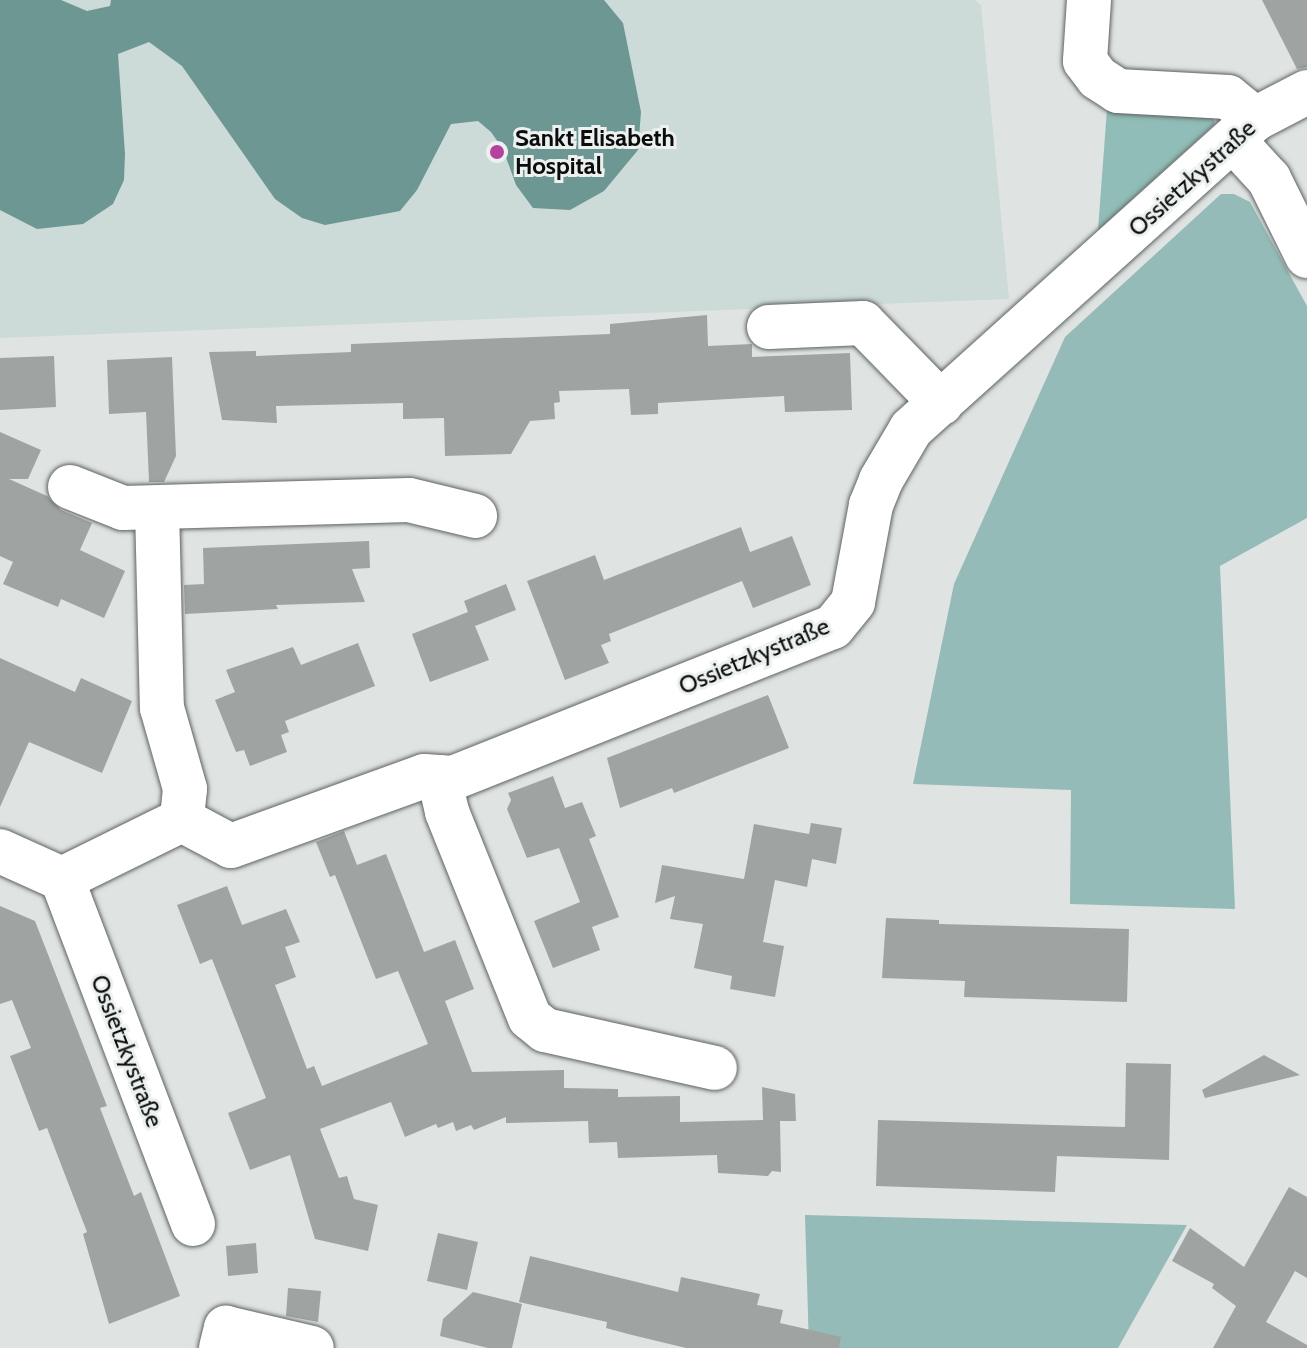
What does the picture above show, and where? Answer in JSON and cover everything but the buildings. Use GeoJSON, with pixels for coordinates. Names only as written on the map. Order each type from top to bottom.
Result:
{"type":"FeatureCollection","features":[{"type":"Feature","properties":{"kind":"street"},"geometry":{"type":"LineString","coordinates":[[1089,0],[1085,61],[1098,78],[1118,91],[1228,97],[1307,256]]}},
{"type":"Feature","properties":{"kind":"street","name":"Ossietzkystraße"},"geometry":{"type":"LineString","coordinates":[[182,820],[231,846],[424,776],[453,778],[833,627],[853,602],[871,505],[881,480],[911,429],[1245,130],[1307,92]]}},
{"type":"Feature","properties":{"kind":"street"},"geometry":{"type":"LineString","coordinates":[[769,327],[863,323],[941,403]]}},
{"type":"Feature","properties":{"kind":"street"},"geometry":{"type":"LineString","coordinates":[[70,487],[123,508],[409,500],[475,516]]}},
{"type":"Feature","properties":{"kind":"street"},"geometry":{"type":"LineString","coordinates":[[0,851],[62,879],[182,820],[185,789],[162,708],[157,508]]}},
{"type":"Feature","properties":{"kind":"street"},"geometry":{"type":"LineString","coordinates":[[439,777],[447,812],[530,1018],[545,1030],[715,1068]]}},
{"type":"Feature","properties":{"kind":"street","name":"Ossietzkystraße"},"geometry":{"type":"LineString","coordinates":[[62,879],[193,1224]]}},
{"type":"Feature","properties":{"kind":"street"},"geometry":{"type":"LineString","coordinates":[[221,1348],[226,1328],[312,1348]]}},
{"type":"Feature","properties":{"kind":"shaded area","name":"Sankt Elisabeth Hospital"},"geometry":{"type":"Polygon","coordinates":[[[0,0],[975,0],[981,5],[1009,299],[0,338],[0,0]]]}},
{"type":"Feature","properties":{"kind":"shaded area"},"geometry":{"type":"Polygon","coordinates":[[[0,0],[61,0],[87,11],[110,6],[111,0],[604,0],[623,23],[641,112],[638,150],[604,191],[570,210],[533,208],[516,185],[503,149],[491,132],[478,121],[451,124],[417,190],[400,211],[325,225],[302,218],[275,199],[182,66],[149,42],[118,54],[125,154],[124,180],[113,204],[83,224],[37,229],[0,210],[0,0]]]}},
{"type":"Feature","properties":{"kind":"shaded area"},"geometry":{"type":"Polygon","coordinates":[[[1107,109],[1213,115],[1215,124],[1098,230],[1107,109]]]}},
{"type":"Feature","properties":{"kind":"shaded area"},"geometry":{"type":"Polygon","coordinates":[[[1221,194],[1234,194],[1250,202],[1307,306],[1307,518],[1220,566],[1235,909],[1070,904],[1071,790],[913,784],[954,584],[1065,337],[1221,194]]]}},
{"type":"Feature","properties":{"kind":"shaded area"},"geometry":{"type":"Polygon","coordinates":[[[805,1215],[1187,1225],[1118,1348],[809,1348],[805,1215]]]}},
{"type":"Feature","properties":{"kind":"place","name":"Sankt Elisabeth Hospital"},"geometry":{"type":"Point","coordinates":[497,152]}}]}
